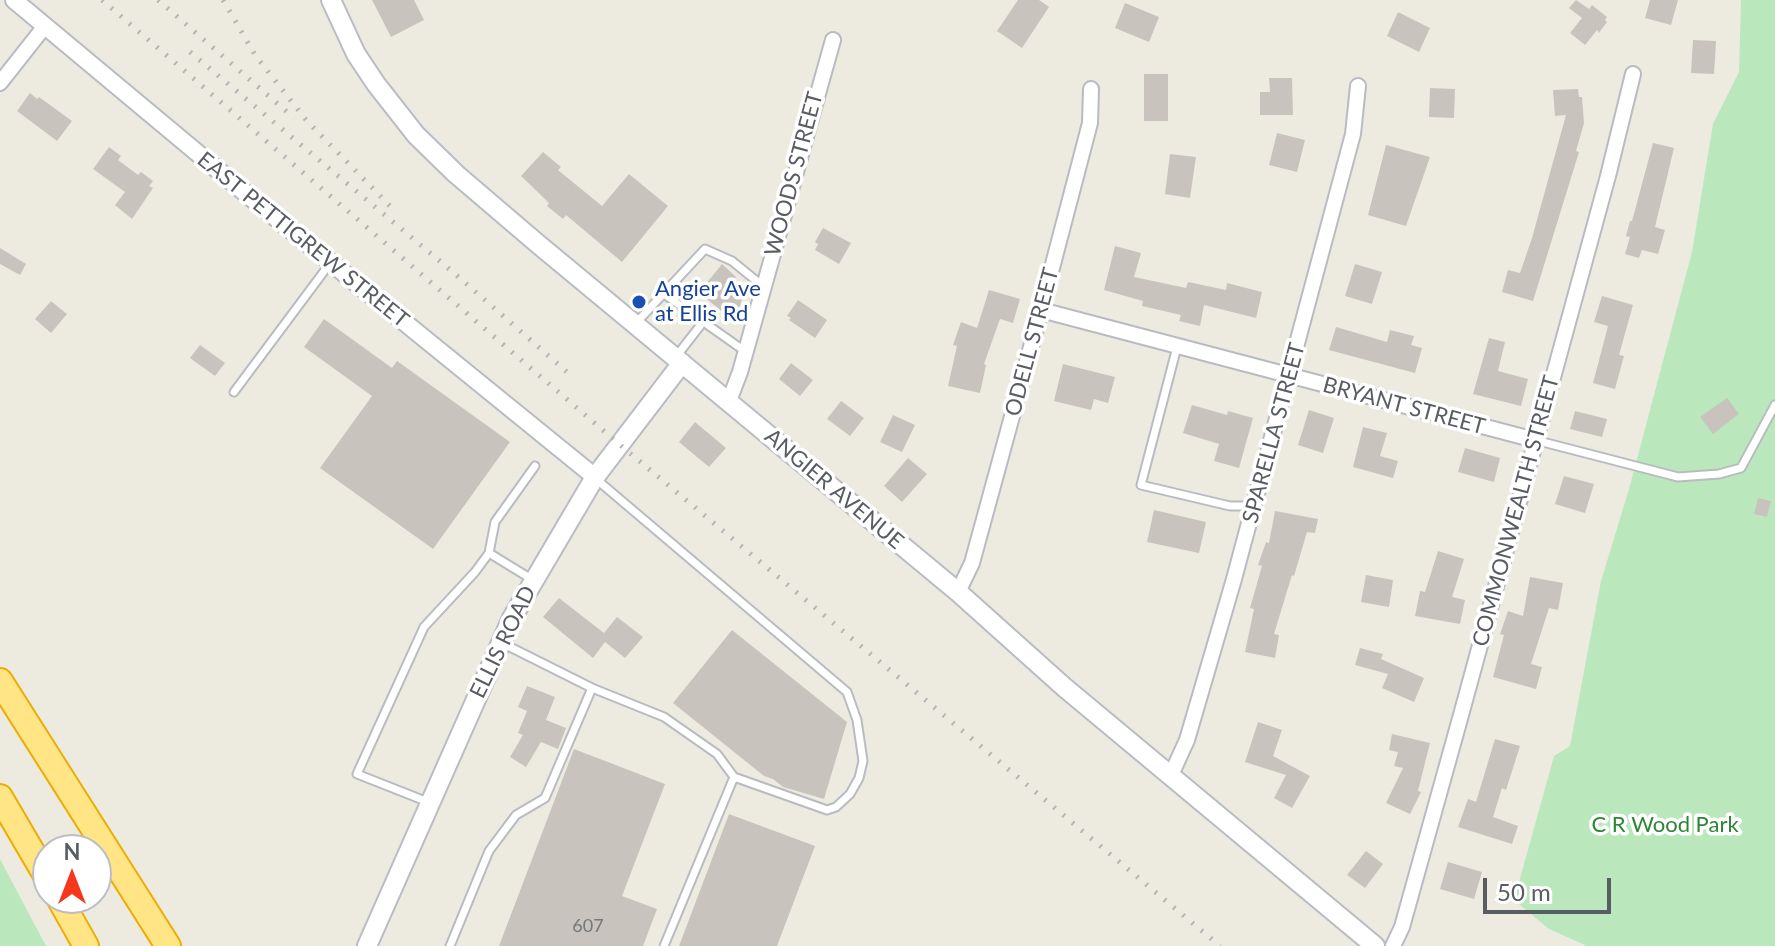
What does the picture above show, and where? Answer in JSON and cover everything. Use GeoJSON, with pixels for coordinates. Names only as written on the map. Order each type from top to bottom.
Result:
{"type":"FeatureCollection","features":[{"type":"Feature","properties":{"kind":"highway"},"geometry":{"type":"LineString","coordinates":[[0,681],[168,946]]}},
{"type":"Feature","properties":{"kind":"highway"},"geometry":{"type":"LineString","coordinates":[[0,797],[32,852]]}},
{"type":"Feature","properties":{"kind":"highway"},"geometry":{"type":"LineString","coordinates":[[68,914],[86,946]]}},
{"type":"Feature","properties":{"kind":"main road","name":"ANGIER AVENUE"},"geometry":{"type":"LineString","coordinates":[[331,0],[356,54],[376,84],[416,135],[456,174],[958,592],[1064,687],[1375,946]]}},
{"type":"Feature","properties":{"kind":"main road","name":"ELLIS ROAD"},"geometry":{"type":"LineString","coordinates":[[367,946],[500,643],[533,580],[595,477],[679,360]]}},
{"type":"Feature","properties":{"kind":"street","name":"EAST PETTIGREW STREET"},"geometry":{"type":"LineString","coordinates":[[14,0],[595,477]]}},
{"type":"Feature","properties":{"kind":"street"},"geometry":{"type":"LineString","coordinates":[[0,83],[45,26]]}},
{"type":"Feature","properties":{"kind":"street","name":"WOODS STREET"},"geometry":{"type":"LineString","coordinates":[[729,401],[746,352],[833,40]]}},
{"type":"Feature","properties":{"kind":"street","name":"COMMONWEALTH STREET"},"geometry":{"type":"LineString","coordinates":[[1393,946],[1402,927],[1414,884],[1608,176],[1633,74]]}},
{"type":"Feature","properties":{"kind":"street","name":"SPARELLA STREET"},"geometry":{"type":"LineString","coordinates":[[1171,775],[1187,740],[1290,375],[1353,134],[1358,86]]}},
{"type":"Feature","properties":{"kind":"street","name":"ODELL STREET"},"geometry":{"type":"LineString","coordinates":[[958,592],[972,563],[1041,310],[1090,123],[1091,89]]}},
{"type":"Feature","properties":{"kind":"street","name":"BRYANT STREET"},"geometry":{"type":"LineString","coordinates":[[1041,310],[1535,440]]}},
{"type":"Feature","properties":{"kind":"lane"},"geometry":{"type":"LineString","coordinates":[[635,325],[705,249],[732,261],[764,287]]}},
{"type":"Feature","properties":{"kind":"lane"},"geometry":{"type":"LineString","coordinates":[[234,392],[331,262]]}},
{"type":"Feature","properties":{"kind":"lane"},"geometry":{"type":"LineString","coordinates":[[664,294],[746,352]]}},
{"type":"Feature","properties":{"kind":"lane"},"geometry":{"type":"LineString","coordinates":[[679,360],[703,322]]}},
{"type":"Feature","properties":{"kind":"lane"},"geometry":{"type":"LineString","coordinates":[[1177,347],[1141,485],[1230,506],[1254,506]]}},
{"type":"Feature","properties":{"kind":"lane"},"geometry":{"type":"LineString","coordinates":[[1535,440],[1678,477],[1719,474],[1741,468],[1775,405]]}},
{"type":"Feature","properties":{"kind":"lane"},"geometry":{"type":"LineString","coordinates":[[431,803],[357,774],[424,627],[489,553],[495,522],[535,466]]}},
{"type":"Feature","properties":{"kind":"lane"},"geometry":{"type":"LineString","coordinates":[[500,643],[592,688],[664,717],[717,754],[734,777],[827,810],[836,807],[850,794],[859,778],[863,761],[857,720],[847,692],[595,477]]}},
{"type":"Feature","properties":{"kind":"lane"},"geometry":{"type":"LineString","coordinates":[[489,553],[533,580]]}},
{"type":"Feature","properties":{"kind":"lane"},"geometry":{"type":"LineString","coordinates":[[450,946],[489,851],[516,815],[545,798],[592,688]]}},
{"type":"Feature","properties":{"kind":"lane"},"geometry":{"type":"LineString","coordinates":[[664,946],[734,777]]}},
{"type":"Feature","properties":{"kind":"green space","name":"C R Wood Park"},"geometry":{"type":"Polygon","coordinates":[[[1741,0],[1775,0],[1775,946],[1587,946],[1549,929],[1514,900],[1554,756],[1570,746],[1601,581],[1629,489],[1692,252],[1713,124],[1739,72],[1741,0]]]}},
{"type":"Feature","properties":{"kind":"green space"},"geometry":{"type":"Polygon","coordinates":[[[0,859],[46,946],[0,946],[0,859]]]}},
{"type":"Feature","properties":{"kind":"building"},"geometry":{"type":"Polygon","coordinates":[[[372,0],[414,0],[424,20],[391,37],[372,0]]]}},
{"type":"Feature","properties":{"kind":"building"},"geometry":{"type":"Polygon","coordinates":[[[1018,0],[1039,0],[1049,7],[1022,48],[997,31],[1018,0]]]}},
{"type":"Feature","properties":{"kind":"building"},"geometry":{"type":"Polygon","coordinates":[[[1576,0],[1589,9],[1592,5],[1607,17],[1599,33],[1597,30],[1585,45],[1570,33],[1582,18],[1569,8],[1576,0]]]}},
{"type":"Feature","properties":{"kind":"building"},"geometry":{"type":"Polygon","coordinates":[[[1650,0],[1678,0],[1671,25],[1645,18],[1650,0]]]}},
{"type":"Feature","properties":{"kind":"building"},"geometry":{"type":"Polygon","coordinates":[[[1125,3],[1159,17],[1149,42],[1115,28],[1125,3]]]}},
{"type":"Feature","properties":{"kind":"building"},"geometry":{"type":"Polygon","coordinates":[[[1398,12],[1430,28],[1419,52],[1387,36],[1398,12]]]}},
{"type":"Feature","properties":{"kind":"building"},"geometry":{"type":"Polygon","coordinates":[[[1693,40],[1716,41],[1714,74],[1691,73],[1693,40]]]}},
{"type":"Feature","properties":{"kind":"building"},"geometry":{"type":"Polygon","coordinates":[[[1144,74],[1168,74],[1168,121],[1144,121],[1144,74]]]}},
{"type":"Feature","properties":{"kind":"building"},"geometry":{"type":"Polygon","coordinates":[[[1269,78],[1292,78],[1293,115],[1260,115],[1260,92],[1270,92],[1269,78]]]}},
{"type":"Feature","properties":{"kind":"building"},"geometry":{"type":"Polygon","coordinates":[[[1430,88],[1455,89],[1454,118],[1429,117],[1430,88]]]}},
{"type":"Feature","properties":{"kind":"building"},"geometry":{"type":"Polygon","coordinates":[[[1578,89],[1579,97],[1582,97],[1584,123],[1576,151],[1579,152],[1533,301],[1502,292],[1508,270],[1520,273],[1566,115],[1555,116],[1553,90],[1578,89]]]}},
{"type":"Feature","properties":{"kind":"building"},"geometry":{"type":"Polygon","coordinates":[[[30,93],[72,121],[57,141],[17,111],[30,93]]]}},
{"type":"Feature","properties":{"kind":"building"},"geometry":{"type":"Polygon","coordinates":[[[1277,133],[1305,140],[1297,172],[1269,165],[1277,133]]]}},
{"type":"Feature","properties":{"kind":"building"},"geometry":{"type":"Polygon","coordinates":[[[1653,143],[1674,148],[1655,227],[1665,230],[1658,254],[1642,250],[1639,258],[1625,254],[1630,237],[1626,236],[1653,143]]]}},
{"type":"Feature","properties":{"kind":"building"},"geometry":{"type":"Polygon","coordinates":[[[1386,145],[1430,157],[1406,226],[1368,215],[1386,145]]]}},
{"type":"Feature","properties":{"kind":"building"},"geometry":{"type":"Polygon","coordinates":[[[109,147],[121,156],[118,160],[138,175],[141,172],[153,181],[149,186],[153,188],[132,219],[115,205],[125,192],[93,169],[109,147]]]}},
{"type":"Feature","properties":{"kind":"building"},"geometry":{"type":"Polygon","coordinates":[[[543,152],[561,167],[558,170],[602,206],[629,174],[668,206],[622,262],[566,215],[563,219],[547,206],[549,203],[521,176],[543,152]]]}},
{"type":"Feature","properties":{"kind":"building"},"geometry":{"type":"Polygon","coordinates":[[[1170,154],[1196,157],[1190,198],[1165,194],[1170,154]]]}},
{"type":"Feature","properties":{"kind":"building"},"geometry":{"type":"Polygon","coordinates":[[[823,228],[851,243],[839,264],[815,250],[818,244],[815,242],[823,228]]]}},
{"type":"Feature","properties":{"kind":"building"},"geometry":{"type":"Polygon","coordinates":[[[1115,246],[1141,253],[1134,277],[1186,288],[1188,282],[1226,290],[1227,283],[1262,292],[1256,318],[1204,305],[1200,326],[1179,321],[1181,315],[1142,306],[1143,301],[1104,290],[1115,246]]]}},
{"type":"Feature","properties":{"kind":"building"},"geometry":{"type":"Polygon","coordinates":[[[0,248],[26,264],[20,275],[0,264],[0,248]]]}},
{"type":"Feature","properties":{"kind":"building"},"geometry":{"type":"Polygon","coordinates":[[[722,264],[744,289],[736,323],[702,295],[708,288],[705,285],[722,264]]]}},
{"type":"Feature","properties":{"kind":"building"},"geometry":{"type":"Polygon","coordinates":[[[1355,264],[1382,272],[1372,304],[1345,296],[1355,264]]]}},
{"type":"Feature","properties":{"kind":"building"},"geometry":{"type":"Polygon","coordinates":[[[989,290],[1020,299],[1013,323],[1000,319],[984,364],[980,393],[948,386],[957,346],[953,345],[961,322],[977,328],[989,290]]]}},
{"type":"Feature","properties":{"kind":"building"},"geometry":{"type":"Polygon","coordinates":[[[1602,296],[1633,305],[1619,355],[1624,356],[1615,389],[1593,383],[1608,326],[1594,322],[1602,296]]]}},
{"type":"Feature","properties":{"kind":"building"},"geometry":{"type":"Polygon","coordinates":[[[798,300],[827,320],[815,338],[787,316],[798,300]]]}},
{"type":"Feature","properties":{"kind":"building"},"geometry":{"type":"Polygon","coordinates":[[[51,301],[67,314],[51,333],[35,319],[51,301]]]}},
{"type":"Feature","properties":{"kind":"building"},"geometry":{"type":"Polygon","coordinates":[[[324,319],[392,368],[397,361],[510,442],[433,549],[320,468],[372,396],[304,347],[324,319]]]}},
{"type":"Feature","properties":{"kind":"building"},"geometry":{"type":"Polygon","coordinates":[[[1336,327],[1387,342],[1390,330],[1414,336],[1411,345],[1422,348],[1415,373],[1329,350],[1336,327]]]}},
{"type":"Feature","properties":{"kind":"building"},"geometry":{"type":"Polygon","coordinates":[[[1489,338],[1505,342],[1498,371],[1528,379],[1521,406],[1473,394],[1489,338]]]}},
{"type":"Feature","properties":{"kind":"building"},"geometry":{"type":"Polygon","coordinates":[[[200,345],[225,363],[215,376],[190,358],[200,345]]]}},
{"type":"Feature","properties":{"kind":"building"},"geometry":{"type":"Polygon","coordinates":[[[791,363],[813,380],[800,396],[779,379],[791,363]]]}},
{"type":"Feature","properties":{"kind":"building"},"geometry":{"type":"Polygon","coordinates":[[[1063,364],[1115,377],[1108,403],[1094,399],[1091,410],[1054,401],[1063,364]]]}},
{"type":"Feature","properties":{"kind":"building"},"geometry":{"type":"Polygon","coordinates":[[[1727,398],[1739,414],[1713,434],[1700,417],[1727,398]]]}},
{"type":"Feature","properties":{"kind":"building"},"geometry":{"type":"Polygon","coordinates":[[[841,401],[864,418],[850,436],[827,419],[841,401]]]}},
{"type":"Feature","properties":{"kind":"building"},"geometry":{"type":"Polygon","coordinates":[[[1192,405],[1227,415],[1228,411],[1253,418],[1239,468],[1214,461],[1219,444],[1183,433],[1192,405]]]}},
{"type":"Feature","properties":{"kind":"building"},"geometry":{"type":"Polygon","coordinates":[[[1309,410],[1334,418],[1323,453],[1298,445],[1309,410]]]}},
{"type":"Feature","properties":{"kind":"building"},"geometry":{"type":"Polygon","coordinates":[[[1575,411],[1607,419],[1602,437],[1570,429],[1575,411]]]}},
{"type":"Feature","properties":{"kind":"building"},"geometry":{"type":"Polygon","coordinates":[[[893,415],[915,425],[902,452],[880,442],[893,415]]]}},
{"type":"Feature","properties":{"kind":"building"},"geometry":{"type":"Polygon","coordinates":[[[695,422],[726,448],[709,467],[679,442],[695,422]]]}},
{"type":"Feature","properties":{"kind":"building"},"geometry":{"type":"Polygon","coordinates":[[[1363,427],[1387,433],[1380,456],[1398,461],[1393,478],[1353,467],[1363,427]]]}},
{"type":"Feature","properties":{"kind":"building"},"geometry":{"type":"Polygon","coordinates":[[[1465,448],[1500,458],[1494,482],[1458,472],[1465,448]]]}},
{"type":"Feature","properties":{"kind":"building"},"geometry":{"type":"Polygon","coordinates":[[[908,458],[927,474],[902,502],[884,486],[908,458]]]}},
{"type":"Feature","properties":{"kind":"building"},"geometry":{"type":"Polygon","coordinates":[[[1564,476],[1594,484],[1585,513],[1555,504],[1564,476]]]}},
{"type":"Feature","properties":{"kind":"building"},"geometry":{"type":"Polygon","coordinates":[[[1758,498],[1771,501],[1767,517],[1754,514],[1758,498]]]}},
{"type":"Feature","properties":{"kind":"building"},"geometry":{"type":"Polygon","coordinates":[[[1154,510],[1206,522],[1199,553],[1147,542],[1154,510]]]}},
{"type":"Feature","properties":{"kind":"building"},"geometry":{"type":"Polygon","coordinates":[[[1275,511],[1318,519],[1315,533],[1307,532],[1292,575],[1274,634],[1279,635],[1275,658],[1245,652],[1254,609],[1250,608],[1262,566],[1258,565],[1266,542],[1269,543],[1275,511]]]}},
{"type":"Feature","properties":{"kind":"building"},"geometry":{"type":"Polygon","coordinates":[[[1438,551],[1464,559],[1452,597],[1465,600],[1460,624],[1415,616],[1420,591],[1425,592],[1438,551]]]}},
{"type":"Feature","properties":{"kind":"building"},"geometry":{"type":"Polygon","coordinates":[[[1366,575],[1393,580],[1389,607],[1361,602],[1366,575]]]}},
{"type":"Feature","properties":{"kind":"building"},"geometry":{"type":"Polygon","coordinates":[[[1530,577],[1563,583],[1558,610],[1549,608],[1531,664],[1542,667],[1536,689],[1493,677],[1504,635],[1500,634],[1508,611],[1523,616],[1530,577]]]}},
{"type":"Feature","properties":{"kind":"building"},"geometry":{"type":"Polygon","coordinates":[[[559,598],[604,633],[617,617],[643,637],[625,658],[605,642],[593,658],[543,617],[559,598]]]}},
{"type":"Feature","properties":{"kind":"building"},"geometry":{"type":"Polygon","coordinates":[[[732,630],[847,722],[824,799],[783,787],[764,776],[673,703],[732,630]]]}},
{"type":"Feature","properties":{"kind":"building"},"geometry":{"type":"Polygon","coordinates":[[[1360,648],[1383,654],[1381,659],[1424,678],[1414,702],[1382,688],[1388,674],[1355,665],[1360,648]]]}},
{"type":"Feature","properties":{"kind":"building"},"geometry":{"type":"Polygon","coordinates":[[[527,686],[555,697],[546,720],[566,728],[558,749],[541,742],[526,767],[510,757],[523,735],[518,733],[527,711],[518,707],[527,686]]]}},
{"type":"Feature","properties":{"kind":"building"},"geometry":{"type":"Polygon","coordinates":[[[1258,722],[1282,730],[1273,756],[1310,776],[1292,808],[1274,798],[1286,775],[1245,762],[1258,722]]]}},
{"type":"Feature","properties":{"kind":"building"},"geometry":{"type":"Polygon","coordinates":[[[1392,734],[1430,743],[1418,791],[1421,792],[1410,814],[1386,803],[1403,768],[1394,766],[1398,752],[1389,750],[1392,734]]]}},
{"type":"Feature","properties":{"kind":"building"},"geometry":{"type":"Polygon","coordinates":[[[1495,739],[1520,746],[1506,790],[1502,788],[1493,817],[1518,826],[1512,844],[1458,827],[1468,799],[1476,802],[1495,739]]]}},
{"type":"Feature","properties":{"kind":"building"},"geometry":{"type":"Polygon","coordinates":[[[574,749],[665,784],[622,896],[657,909],[643,946],[499,946],[574,749]]]}},
{"type":"Feature","properties":{"kind":"building"},"geometry":{"type":"Polygon","coordinates":[[[729,814],[815,846],[777,946],[679,946],[729,814]]]}},
{"type":"Feature","properties":{"kind":"building"},"geometry":{"type":"Polygon","coordinates":[[[1366,851],[1383,864],[1365,888],[1347,875],[1366,851]]]}},
{"type":"Feature","properties":{"kind":"building"},"geometry":{"type":"Polygon","coordinates":[[[1448,862],[1482,872],[1474,899],[1440,889],[1448,862]]]}},
{"type":"Feature","properties":{"kind":"railway"},"geometry":{"type":"LineString","coordinates":[[102,0],[619,444],[1220,946]]}},
{"type":"Feature","properties":{"kind":"railway"},"geometry":{"type":"LineString","coordinates":[[158,0],[294,118]]}},
{"type":"Feature","properties":{"kind":"railway"},"geometry":{"type":"LineString","coordinates":[[223,0],[255,55],[307,121],[390,206]]}},
{"type":"Feature","properties":{"kind":"railway"},"geometry":{"type":"LineString","coordinates":[[190,52],[567,372]]}},
{"type":"Feature","properties":{"kind":"place","name":"Angier Ave at Ellis Rd"},"geometry":{"type":"Point","coordinates":[639,302]}}]}
